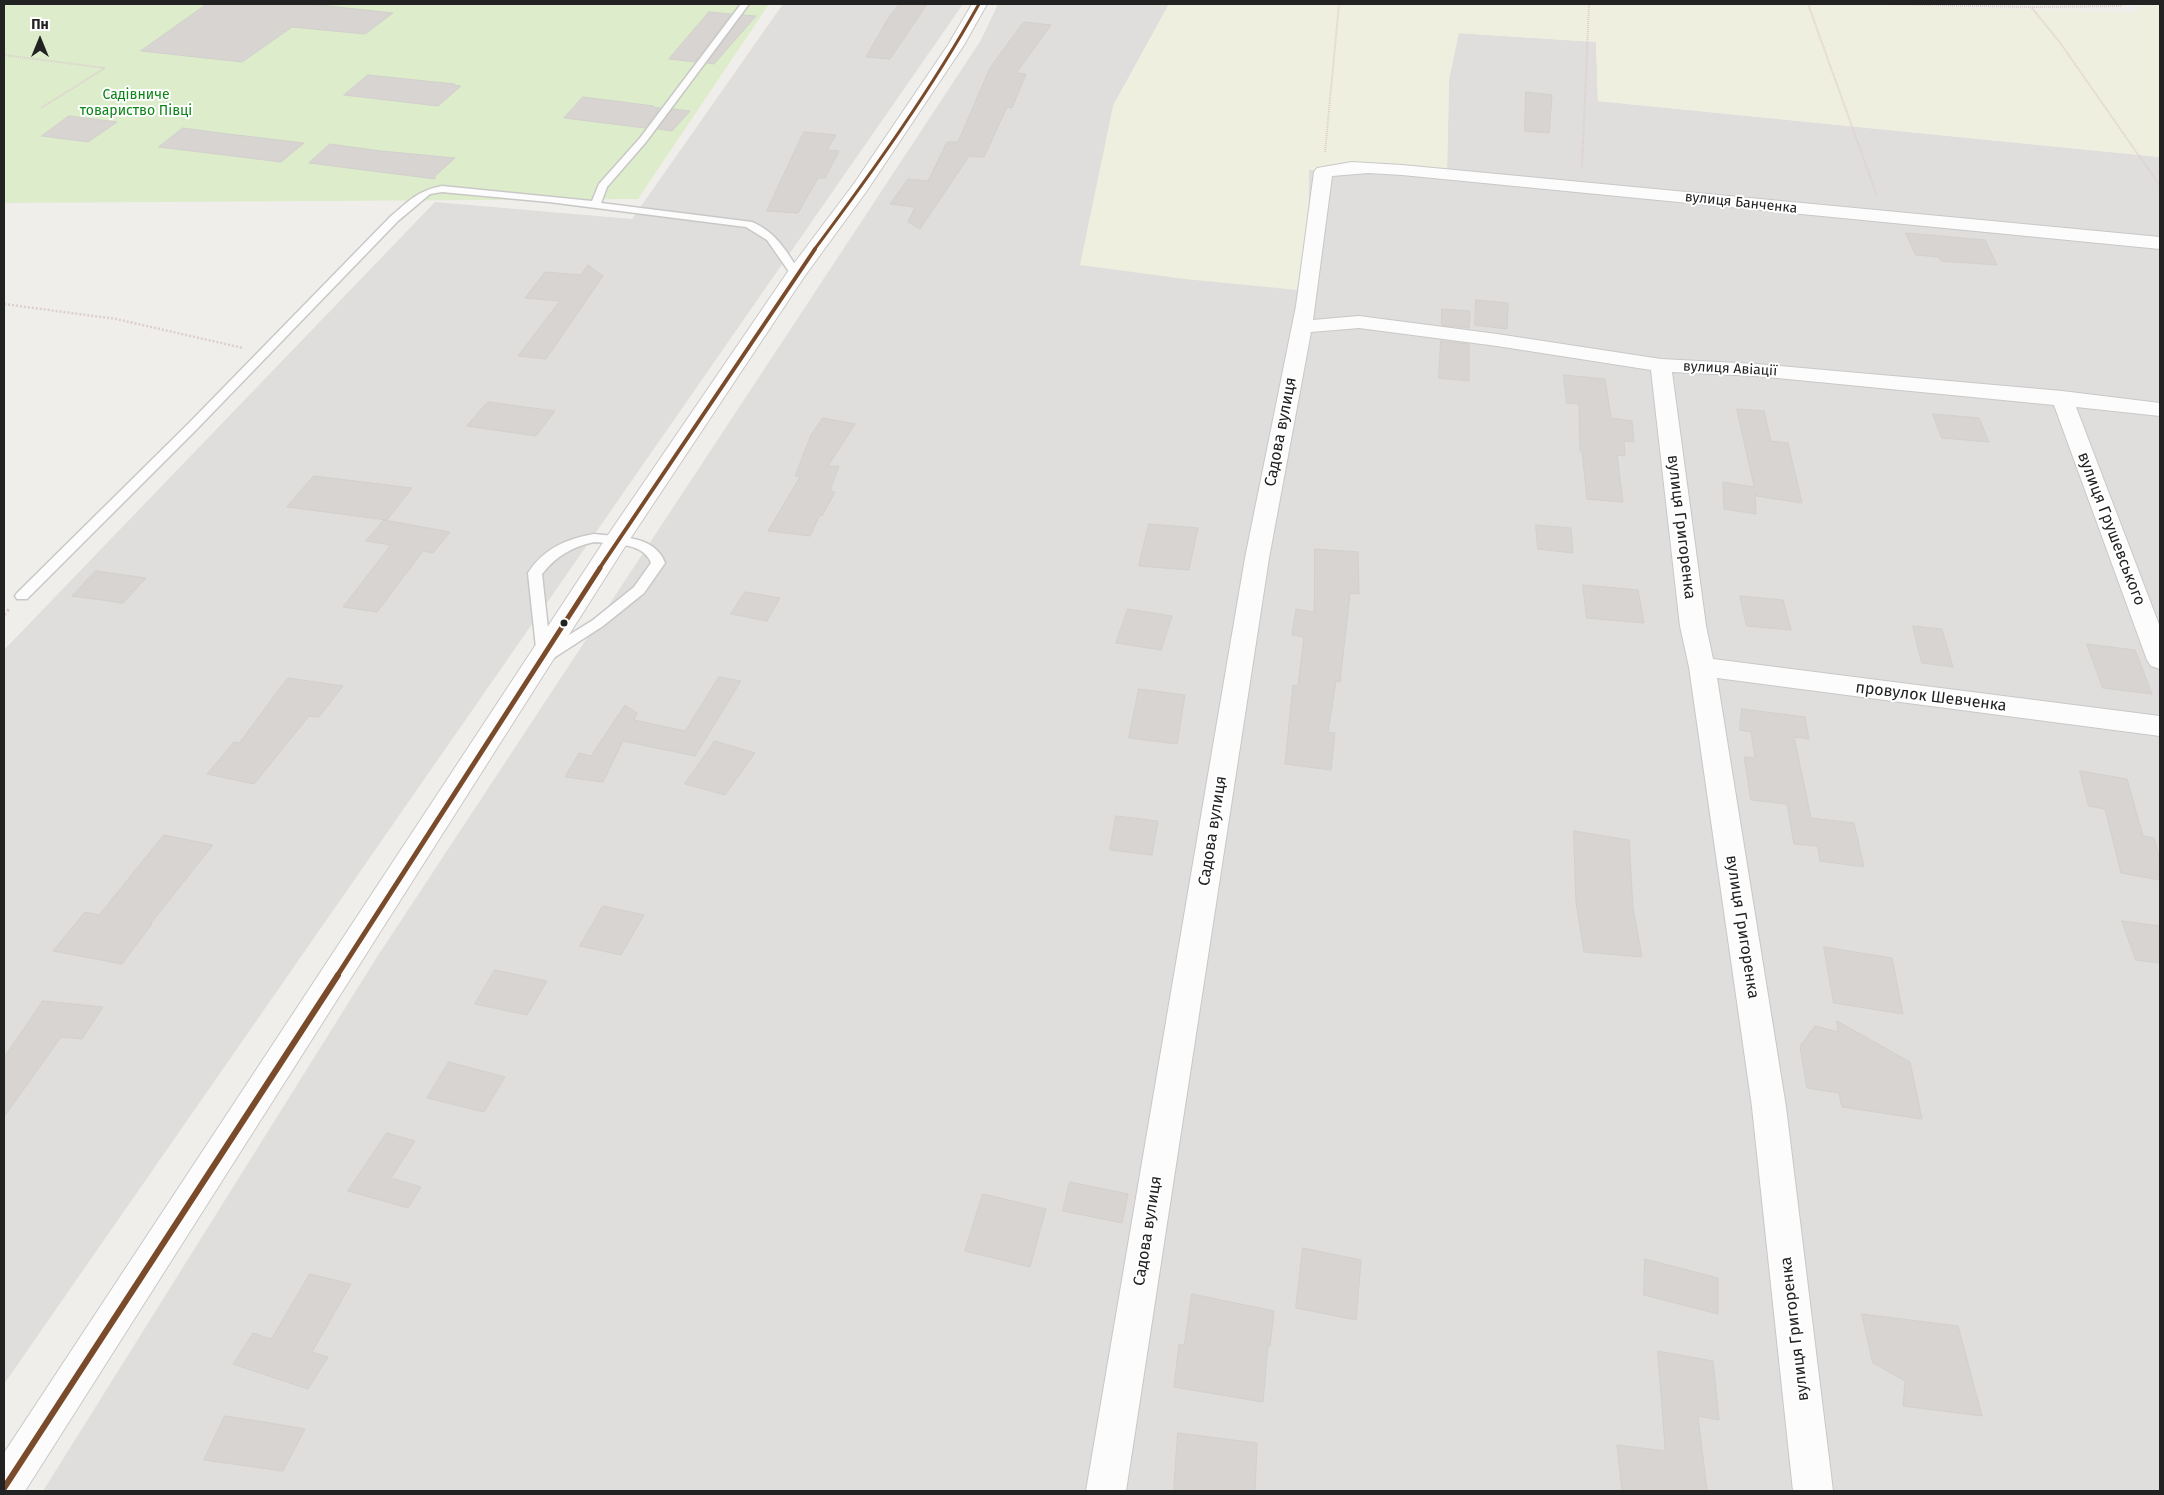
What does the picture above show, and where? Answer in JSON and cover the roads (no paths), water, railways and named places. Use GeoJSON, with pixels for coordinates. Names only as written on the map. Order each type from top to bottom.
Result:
{"type":"FeatureCollection","features":[{"type":"Feature","properties":{"kind":"street"},"geometry":{"type":"LineString","coordinates":[[7,1487],[544,657],[617,541],[796,274],[860,188],[917,104],[956,46],[979,4]]}},
{"type":"Feature","properties":{"kind":"street","name":"вулиця Банченка"},"geometry":{"type":"LineString","coordinates":[[1323,172],[1352,168],[1581,187],[2160,243]]}},
{"type":"Feature","properties":{"kind":"street","name":"Садова вулиця"},"geometry":{"type":"LineString","coordinates":[[1106,1491],[1257,558],[1302,327],[1323,172]]}},
{"type":"Feature","properties":{"kind":"street","name":"вулиця Авіації"},"geometry":{"type":"LineString","coordinates":[[1302,327],[1359,322],[1497,340],[1660,365],[1757,370],[2062,398],[2160,409]]}},
{"type":"Feature","properties":{"kind":"street","name":"вулиця Григоренка"},"geometry":{"type":"LineString","coordinates":[[1660,365],[1694,626],[1702,667],[1769,1108],[1813,1491]]}},
{"type":"Feature","properties":{"kind":"street","name":"вулиця Грушевського"},"geometry":{"type":"LineString","coordinates":[[2062,398],[2160,660]]}},
{"type":"Feature","properties":{"kind":"street","name":"провулок Шевченка"},"geometry":{"type":"LineString","coordinates":[[1702,667],[2160,726]]}},
{"type":"Feature","properties":{"kind":"lane"},"geometry":{"type":"LineString","coordinates":[[596,204],[602,186],[643,140],[744,4]]}},
{"type":"Feature","properties":{"kind":"lane"},"geometry":{"type":"LineString","coordinates":[[22,596],[193,426],[394,219],[427,192],[456,189],[596,204],[748,224],[761,229],[771,236],[796,274]]}},
{"type":"Feature","properties":{"kind":"lane"},"geometry":{"type":"LineString","coordinates":[[594,538],[648,548],[654,553],[658,563],[638,590],[598,623],[544,657],[535,573],[546,557],[573,541],[594,538]]}},
{"type":"Feature","properties":{"kind":"park label","name":"Садівниче товариство Півці"},"geometry":{"type":"Point","coordinates":[136,104]}}]}
